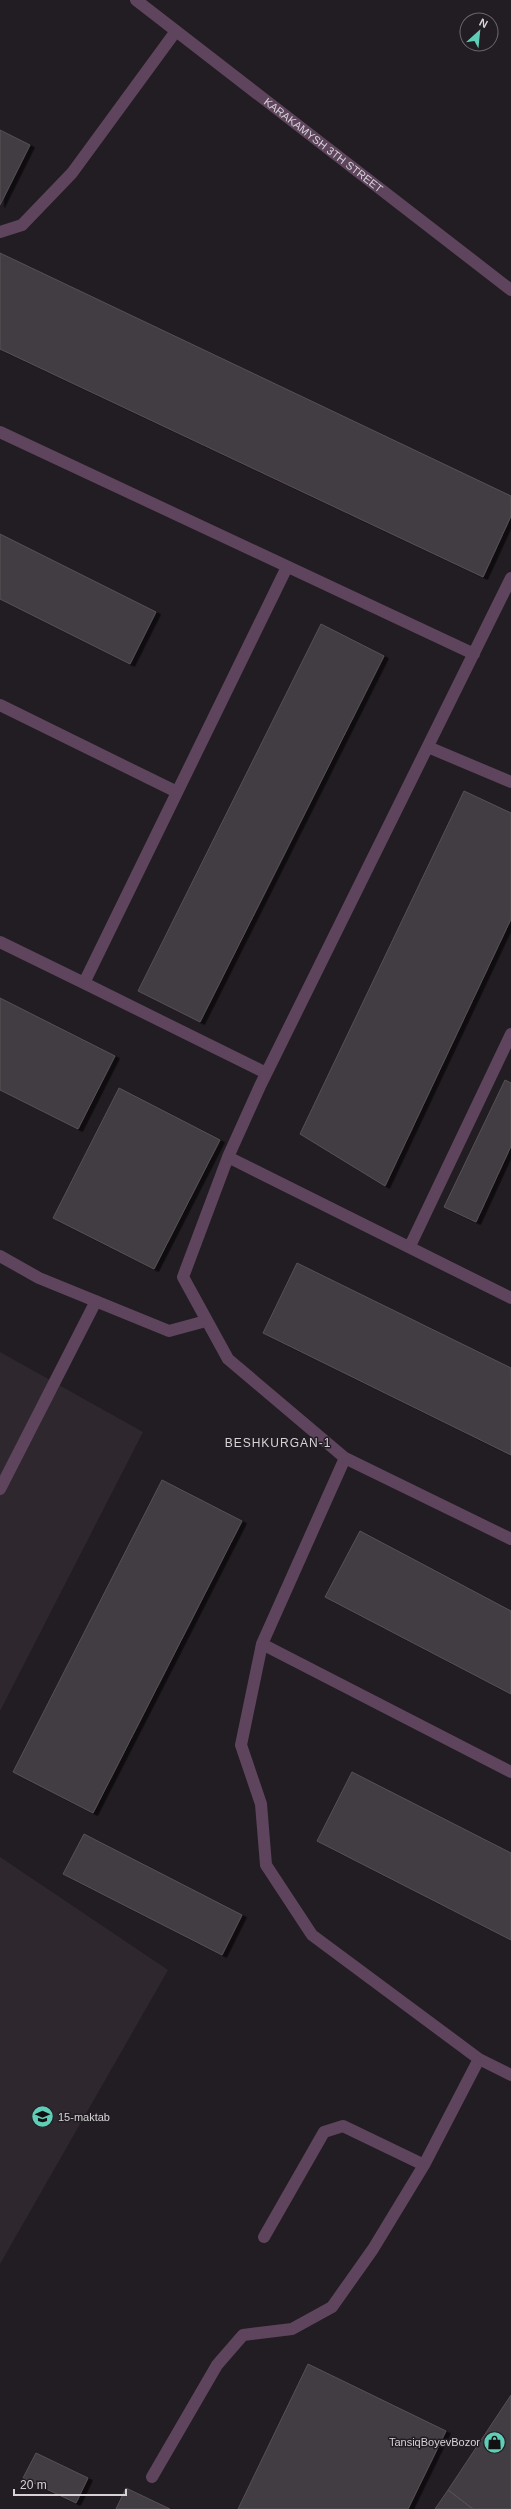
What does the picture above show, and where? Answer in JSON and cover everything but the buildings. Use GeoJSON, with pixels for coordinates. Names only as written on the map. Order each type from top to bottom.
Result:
{"type":"FeatureCollection","features":[{"type":"Feature","properties":{"kind":"street","name":"KARAKAMYSH 3TH STREET"},"geometry":{"type":"LineString","coordinates":[[136,0],[511,290]]}},
{"type":"Feature","properties":{"kind":"street"},"geometry":{"type":"LineString","coordinates":[[0,232],[22,225],[72,173],[176,31]]}},
{"type":"Feature","properties":{"kind":"street"},"geometry":{"type":"LineString","coordinates":[[0,432],[474,654]]}},
{"type":"Feature","properties":{"kind":"street"},"geometry":{"type":"LineString","coordinates":[[84,983],[286,567]]}},
{"type":"Feature","properties":{"kind":"street"},"geometry":{"type":"LineString","coordinates":[[511,578],[266,1073],[228,1157],[183,1277],[228,1359],[345,1458],[511,1539]]}},
{"type":"Feature","properties":{"kind":"street"},"geometry":{"type":"LineString","coordinates":[[0,705],[177,792]]}},
{"type":"Feature","properties":{"kind":"street"},"geometry":{"type":"LineString","coordinates":[[428,747],[511,782]]}},
{"type":"Feature","properties":{"kind":"street"},"geometry":{"type":"LineString","coordinates":[[0,942],[266,1073]]}},
{"type":"Feature","properties":{"kind":"street"},"geometry":{"type":"LineString","coordinates":[[410,1246],[511,1034]]}},
{"type":"Feature","properties":{"kind":"street"},"geometry":{"type":"LineString","coordinates":[[228,1157],[410,1246],[511,1298]]}},
{"type":"Feature","properties":{"kind":"street"},"geometry":{"type":"LineString","coordinates":[[0,1256],[39,1278],[169,1331],[206,1321]]}},
{"type":"Feature","properties":{"kind":"street"},"geometry":{"type":"LineString","coordinates":[[0,1489],[96,1301]]}},
{"type":"Feature","properties":{"kind":"street"},"geometry":{"type":"LineString","coordinates":[[345,1458],[262,1644],[241,1745],[261,1804],[266,1865],[312,1935],[480,2059],[511,2075]]}},
{"type":"Feature","properties":{"kind":"street"},"geometry":{"type":"LineString","coordinates":[[262,1644],[511,1772]]}},
{"type":"Feature","properties":{"kind":"street"},"geometry":{"type":"LineString","coordinates":[[152,2477],[218,2364],[243,2335],[292,2329],[332,2307],[373,2249],[424,2165],[480,2059]]}},
{"type":"Feature","properties":{"kind":"street"},"geometry":{"type":"LineString","coordinates":[[264,2237],[324,2132],[343,2126],[424,2165]]}},
{"type":"Feature","properties":{"kind":"shaded area"},"geometry":{"type":"Polygon","coordinates":[[[0,1352],[143,1432],[0,1711],[0,1352]]]}},
{"type":"Feature","properties":{"kind":"shaded area","name":"15-maktab"},"geometry":{"type":"Polygon","coordinates":[[[0,1857],[168,1970],[0,2264],[0,1857]]]}},
{"type":"Feature","properties":{"kind":"place","name":"15-maktab"},"geometry":{"type":"Point","coordinates":[42,2117]}},
{"type":"Feature","properties":{"kind":"place","name":"TansiqBoyevBozor"},"geometry":{"type":"Point","coordinates":[495,2442]}},
{"type":"Feature","properties":{"kind":"district","name":"BESHKURGAN-1"},"geometry":{"type":"Point","coordinates":[278,1443]}}]}
